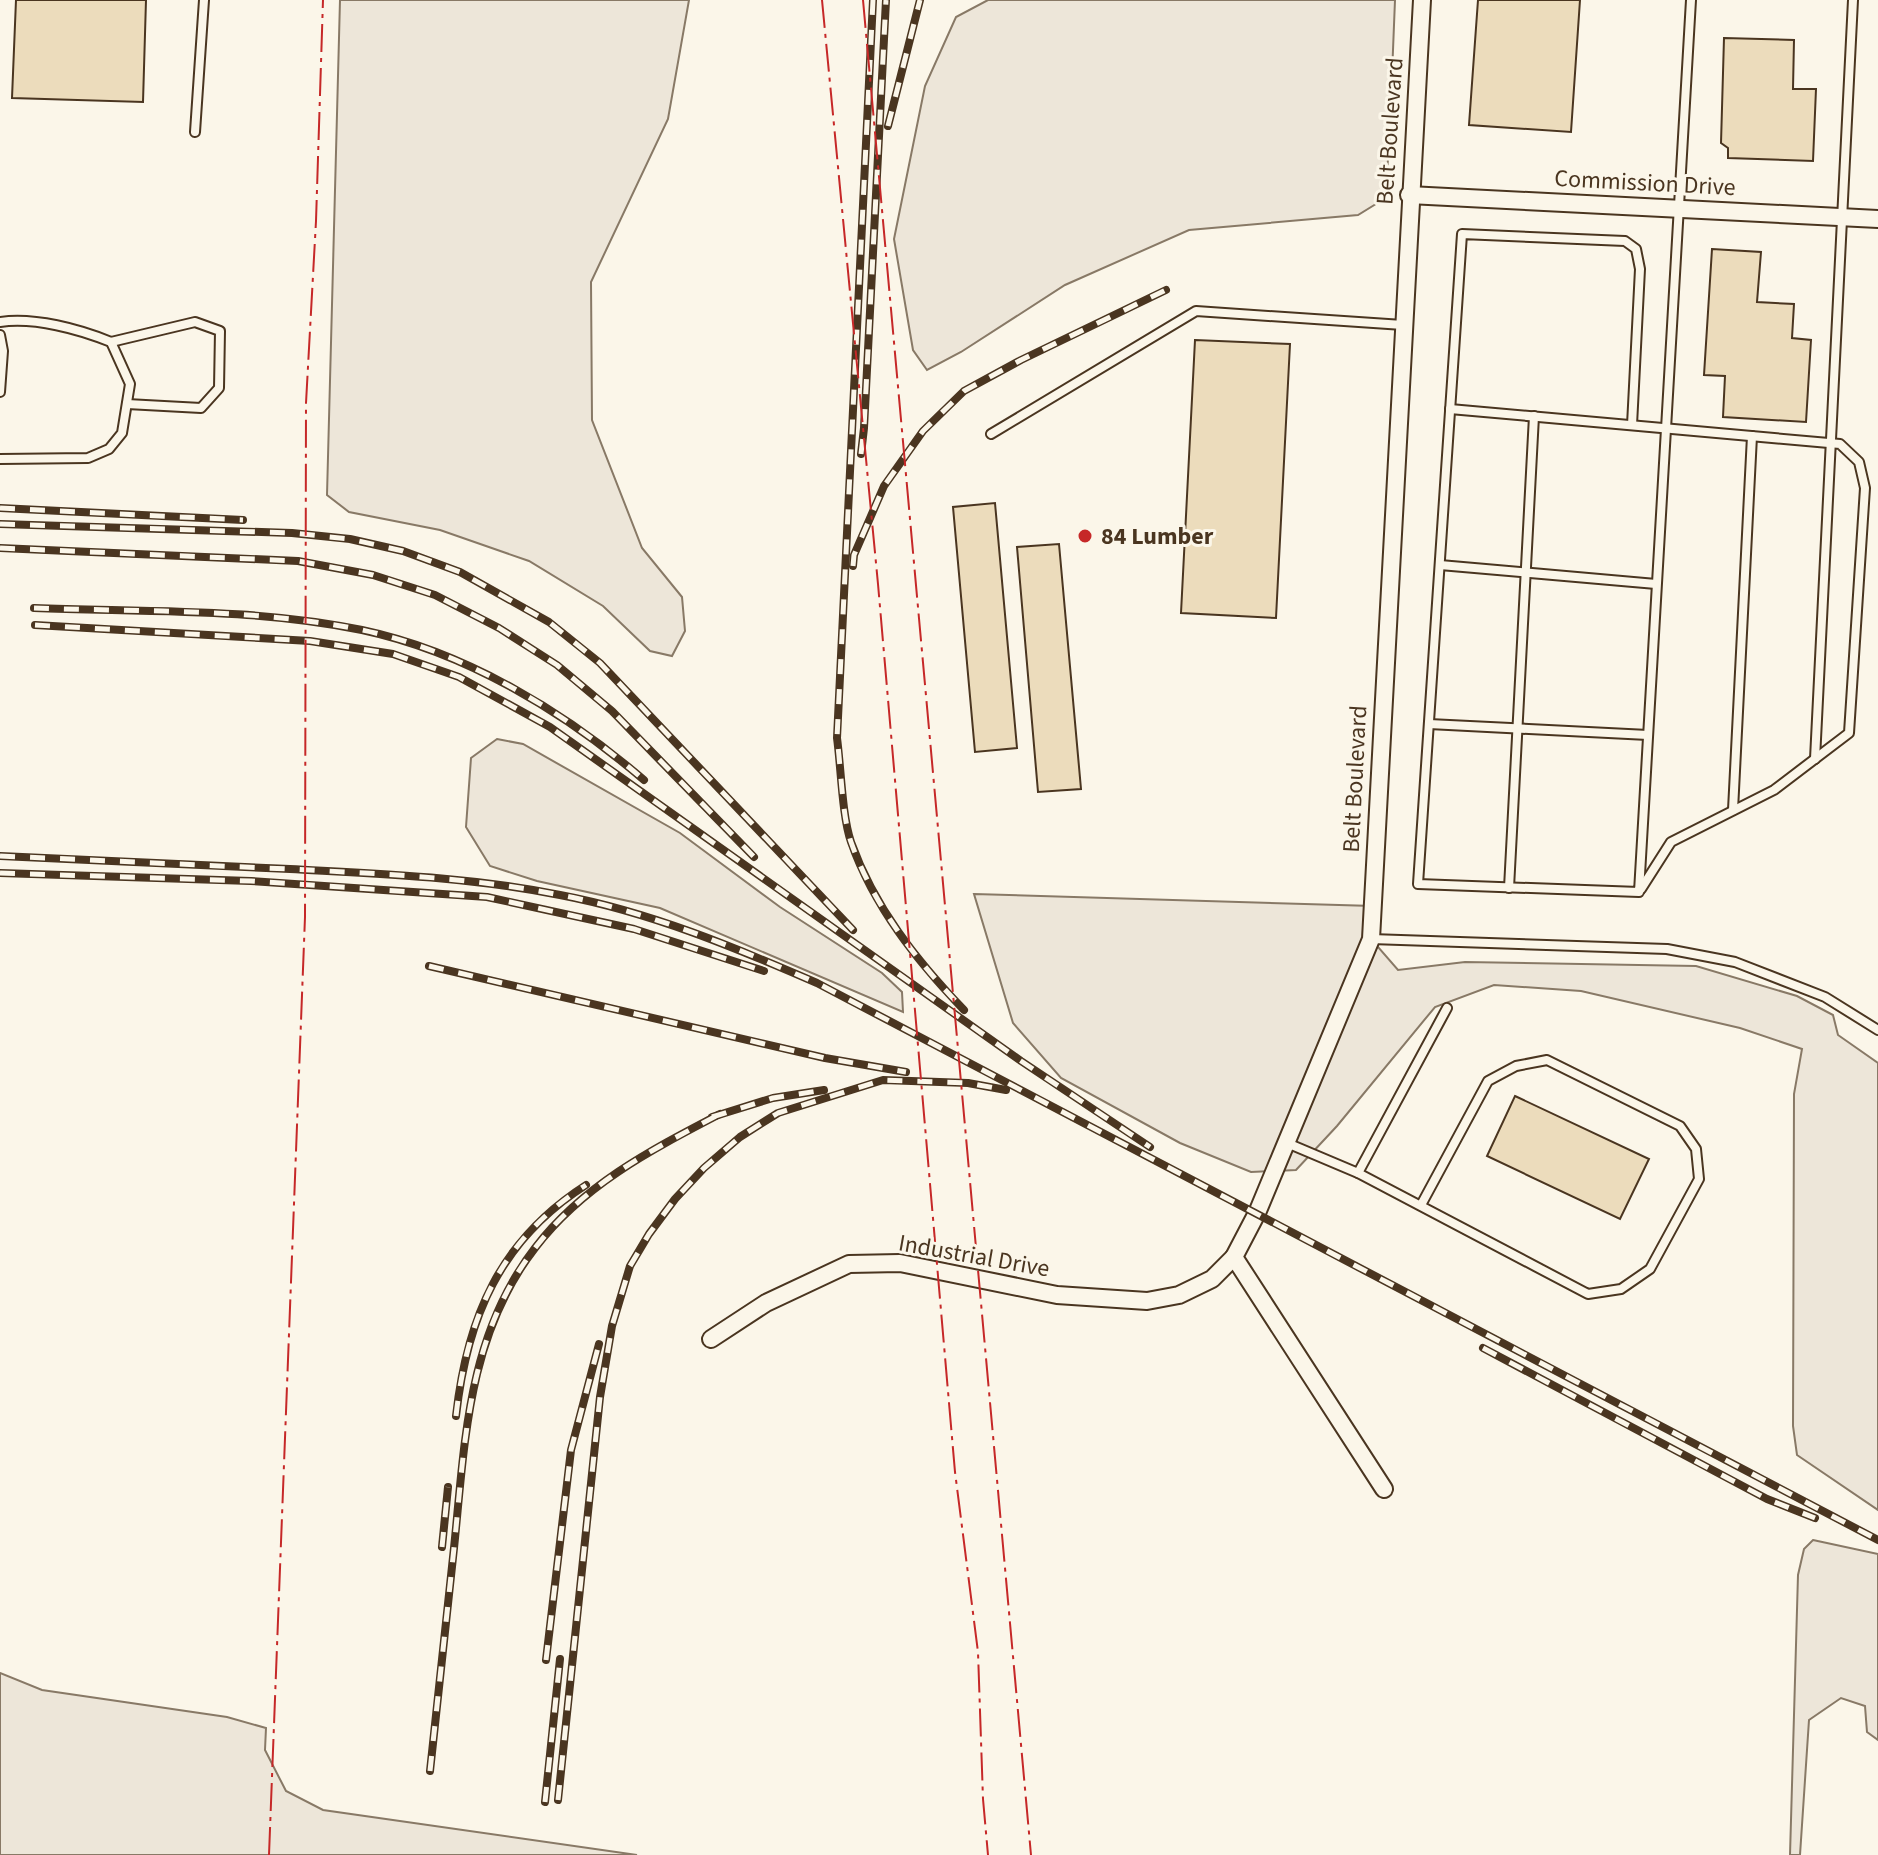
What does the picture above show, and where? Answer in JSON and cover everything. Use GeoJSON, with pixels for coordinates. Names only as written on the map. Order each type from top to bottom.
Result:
{"type":"FeatureCollection","features":[{"type":"Feature","properties":{"kind":"street","name":"Belt Boulevard"},"geometry":{"type":"LineString","coordinates":[[1234,1257],[1257,1213],[1371,939],[1409,195],[1422,0]]}},
{"type":"Feature","properties":{"kind":"street","name":"Commission Drive"},"geometry":{"type":"LineString","coordinates":[[1409,195],[1878,219]]}},
{"type":"Feature","properties":{"kind":"street","name":"Industrial Drive"},"geometry":{"type":"LineString","coordinates":[[711,1339],[766,1303],[849,1264],[900,1263],[1057,1295],[1147,1301],[1179,1295],[1212,1279],[1234,1257]]}},
{"type":"Feature","properties":{"kind":"street"},"geometry":{"type":"LineString","coordinates":[[1234,1257],[1384,1489]]}},
{"type":"Feature","properties":{"kind":"lane"},"geometry":{"type":"LineString","coordinates":[[195,132],[204,0]]}},
{"type":"Feature","properties":{"kind":"lane"},"geometry":{"type":"LineString","coordinates":[[1639,892],[1691,0]]}},
{"type":"Feature","properties":{"kind":"lane"},"geometry":{"type":"LineString","coordinates":[[1815,759],[1853,0]]}},
{"type":"Feature","properties":{"kind":"lane"},"geometry":{"type":"LineString","coordinates":[[1632,425],[1640,269],[1636,249],[1625,241],[1462,234],[1418,884],[1639,892]]}},
{"type":"Feature","properties":{"kind":"lane"},"geometry":{"type":"LineString","coordinates":[[991,434],[1196,311],[1403,325]]}},
{"type":"Feature","properties":{"kind":"lane"},"geometry":{"type":"LineString","coordinates":[[0,322],[15,320],[88,332],[111,342],[195,322],[220,331],[219,388],[201,408],[127,404]]}},
{"type":"Feature","properties":{"kind":"lane"},"geometry":{"type":"LineString","coordinates":[[0,335],[3,351],[0,392]]}},
{"type":"Feature","properties":{"kind":"lane"},"geometry":{"type":"LineString","coordinates":[[0,459],[88,458],[109,449],[122,433],[130,384],[111,342]]}},
{"type":"Feature","properties":{"kind":"lane"},"geometry":{"type":"LineString","coordinates":[[1450,409],[1840,444],[1859,462],[1865,488],[1849,733],[1774,790],[1671,842],[1639,892]]}},
{"type":"Feature","properties":{"kind":"lane"},"geometry":{"type":"LineString","coordinates":[[1509,888],[1534,416]]}},
{"type":"Feature","properties":{"kind":"lane"},"geometry":{"type":"LineString","coordinates":[[1733,810],[1752,436]]}},
{"type":"Feature","properties":{"kind":"lane"},"geometry":{"type":"LineString","coordinates":[[1440,565],[1656,584]]}},
{"type":"Feature","properties":{"kind":"lane"},"geometry":{"type":"LineString","coordinates":[[1429,724],[1648,735]]}},
{"type":"Feature","properties":{"kind":"lane"},"geometry":{"type":"LineString","coordinates":[[1371,939],[1667,949],[1735,962],[1825,997],[1878,1030]]}},
{"type":"Feature","properties":{"kind":"lane"},"geometry":{"type":"LineString","coordinates":[[1358,1173],[1447,1008]]}},
{"type":"Feature","properties":{"kind":"lane"},"geometry":{"type":"LineString","coordinates":[[1286,1143],[1358,1173],[1588,1294],[1621,1289],[1650,1269],[1699,1179],[1696,1149],[1680,1126],[1547,1060],[1516,1066],[1488,1081],[1421,1205]]}},
{"type":"Feature","properties":{"kind":"shaded area"},"geometry":{"type":"Polygon","coordinates":[[[340,0],[689,0],[668,119],[591,282],[592,420],[642,548],[682,597],[685,631],[672,656],[650,651],[603,606],[529,561],[440,530],[349,512],[327,495],[340,0]]]}},
{"type":"Feature","properties":{"kind":"shaded area"},"geometry":{"type":"Polygon","coordinates":[[[988,0],[1395,0],[1384,199],[1358,215],[1189,230],[1065,285],[961,352],[927,370],[913,350],[894,239],[925,86],[956,17],[988,0]]]}},
{"type":"Feature","properties":{"kind":"shaded area"},"geometry":{"type":"Polygon","coordinates":[[[497,739],[523,744],[680,833],[780,907],[882,973],[902,992],[903,1012],[660,908],[537,881],[490,866],[466,827],[471,758],[497,739]]]}},
{"type":"Feature","properties":{"kind":"shaded area"},"geometry":{"type":"Polygon","coordinates":[[[974,894],[1373,906],[1371,939],[1398,970],[1465,962],[1696,966],[1797,996],[1833,1015],[1838,1035],[1878,1063],[1878,1510],[1797,1455],[1793,1426],[1794,1094],[1802,1049],[1740,1028],[1581,991],[1494,985],[1435,1007],[1337,1126],[1296,1170],[1251,1172],[1180,1143],[1061,1078],[1013,1023],[974,894]]]}},
{"type":"Feature","properties":{"kind":"shaded area"},"geometry":{"type":"Polygon","coordinates":[[[1813,1540],[1878,1554],[1878,1740],[1867,1732],[1865,1706],[1841,1698],[1809,1720],[1800,1855],[1790,1855],[1798,1575],[1804,1549],[1813,1540]]]}},
{"type":"Feature","properties":{"kind":"shaded area"},"geometry":{"type":"Polygon","coordinates":[[[0,1673],[42,1690],[227,1717],[266,1728],[265,1750],[286,1791],[323,1810],[637,1855],[0,1855],[0,1673]]]}},
{"type":"Feature","properties":{"kind":"building"},"geometry":{"type":"Polygon","coordinates":[[[16,0],[146,0],[143,102],[12,98],[16,0]]]}},
{"type":"Feature","properties":{"kind":"building"},"geometry":{"type":"Polygon","coordinates":[[[1478,0],[1580,0],[1571,132],[1469,125],[1478,0]]]}},
{"type":"Feature","properties":{"kind":"building"},"geometry":{"type":"Polygon","coordinates":[[[1724,38],[1794,40],[1793,89],[1816,89],[1813,161],[1728,158],[1728,148],[1721,143],[1724,38]]]}},
{"type":"Feature","properties":{"kind":"building"},"geometry":{"type":"Polygon","coordinates":[[[1712,249],[1761,252],[1757,302],[1794,304],[1792,338],[1811,340],[1806,422],[1723,417],[1725,376],[1704,375],[1712,249]]]}},
{"type":"Feature","properties":{"kind":"building"},"geometry":{"type":"Polygon","coordinates":[[[1195,340],[1290,344],[1276,618],[1181,613],[1195,340]]]}},
{"type":"Feature","properties":{"kind":"building"},"geometry":{"type":"Polygon","coordinates":[[[995,503],[1017,748],[975,752],[953,507],[995,503]]]}},
{"type":"Feature","properties":{"kind":"building"},"geometry":{"type":"Polygon","coordinates":[[[1059,544],[1081,789],[1038,792],[1017,547],[1059,544]]]}},
{"type":"Feature","properties":{"kind":"building"},"geometry":{"type":"Polygon","coordinates":[[[1515,1096],[1649,1159],[1620,1219],[1487,1156],[1515,1096]]]}},
{"type":"Feature","properties":{"kind":"railway"},"geometry":{"type":"LineString","coordinates":[[873,0],[837,738],[846,819],[861,866],[898,932],[964,1010]]}},
{"type":"Feature","properties":{"kind":"railway"},"geometry":{"type":"LineString","coordinates":[[861,454],[886,0]]}},
{"type":"Feature","properties":{"kind":"railway"},"geometry":{"type":"LineString","coordinates":[[888,126],[920,0]]}},
{"type":"Feature","properties":{"kind":"railway"},"geometry":{"type":"LineString","coordinates":[[853,566],[854,555],[884,486],[923,431],[964,391],[1166,290]]}},
{"type":"Feature","properties":{"kind":"railway"},"geometry":{"type":"LineString","coordinates":[[0,508],[243,520]]}},
{"type":"Feature","properties":{"kind":"railway"},"geometry":{"type":"LineString","coordinates":[[0,524],[292,533],[350,539],[403,551],[460,572],[549,622],[600,663],[853,930]]}},
{"type":"Feature","properties":{"kind":"railway"},"geometry":{"type":"LineString","coordinates":[[0,548],[298,561],[373,575],[435,595],[499,628],[557,665],[612,711],[754,857]]}},
{"type":"Feature","properties":{"kind":"railway"},"geometry":{"type":"LineString","coordinates":[[34,608],[240,614],[322,623],[401,640],[476,669],[547,708],[644,780]]}},
{"type":"Feature","properties":{"kind":"railway"},"geometry":{"type":"LineString","coordinates":[[35,625],[310,641],[393,654],[459,677],[550,727],[1021,1061],[1150,1147]]}},
{"type":"Feature","properties":{"kind":"railway"},"geometry":{"type":"LineString","coordinates":[[0,856],[459,880],[593,902],[691,932],[817,983],[1878,1540]]}},
{"type":"Feature","properties":{"kind":"railway"},"geometry":{"type":"LineString","coordinates":[[0,873],[251,881],[487,897],[634,929],[764,971]]}},
{"type":"Feature","properties":{"kind":"railway"},"geometry":{"type":"LineString","coordinates":[[429,966],[825,1058],[906,1072]]}},
{"type":"Feature","properties":{"kind":"railway"},"geometry":{"type":"LineString","coordinates":[[558,1800],[600,1397],[612,1326],[630,1266],[649,1234],[675,1199],[704,1168],[740,1137],[778,1113],[883,1080],[968,1083],[1006,1090]]}},
{"type":"Feature","properties":{"kind":"railway"},"geometry":{"type":"LineString","coordinates":[[712,1117],[773,1098],[824,1090]]}},
{"type":"Feature","properties":{"kind":"railway"},"geometry":{"type":"LineString","coordinates":[[430,1771],[467,1430],[482,1354],[495,1317],[512,1282],[535,1248],[574,1206],[620,1171],[720,1114]]}},
{"type":"Feature","properties":{"kind":"railway"},"geometry":{"type":"LineString","coordinates":[[456,1416],[469,1346],[493,1284],[531,1230],[586,1185]]}},
{"type":"Feature","properties":{"kind":"railway"},"geometry":{"type":"LineString","coordinates":[[546,1660],[571,1450],[599,1344]]}},
{"type":"Feature","properties":{"kind":"railway"},"geometry":{"type":"LineString","coordinates":[[1483,1348],[1767,1499],[1815,1518]]}},
{"type":"Feature","properties":{"kind":"railway"},"geometry":{"type":"LineString","coordinates":[[442,1547],[448,1487]]}},
{"type":"Feature","properties":{"kind":"railway"},"geometry":{"type":"LineString","coordinates":[[545,1802],[560,1659]]}},
{"type":"Feature","properties":{"kind":"power"},"geometry":{"type":"LineString","coordinates":[[269,1855],[305,917],[306,403],[323,0]]}},
{"type":"Feature","properties":{"kind":"power"},"geometry":{"type":"LineString","coordinates":[[822,0],[878,584],[955,1472],[978,1652],[988,1855]]}},
{"type":"Feature","properties":{"kind":"power"},"geometry":{"type":"LineString","coordinates":[[863,0],[1031,1855]]}},
{"type":"Feature","properties":{"kind":"place","name":"84 Lumber"},"geometry":{"type":"Point","coordinates":[1085,536]}}]}
